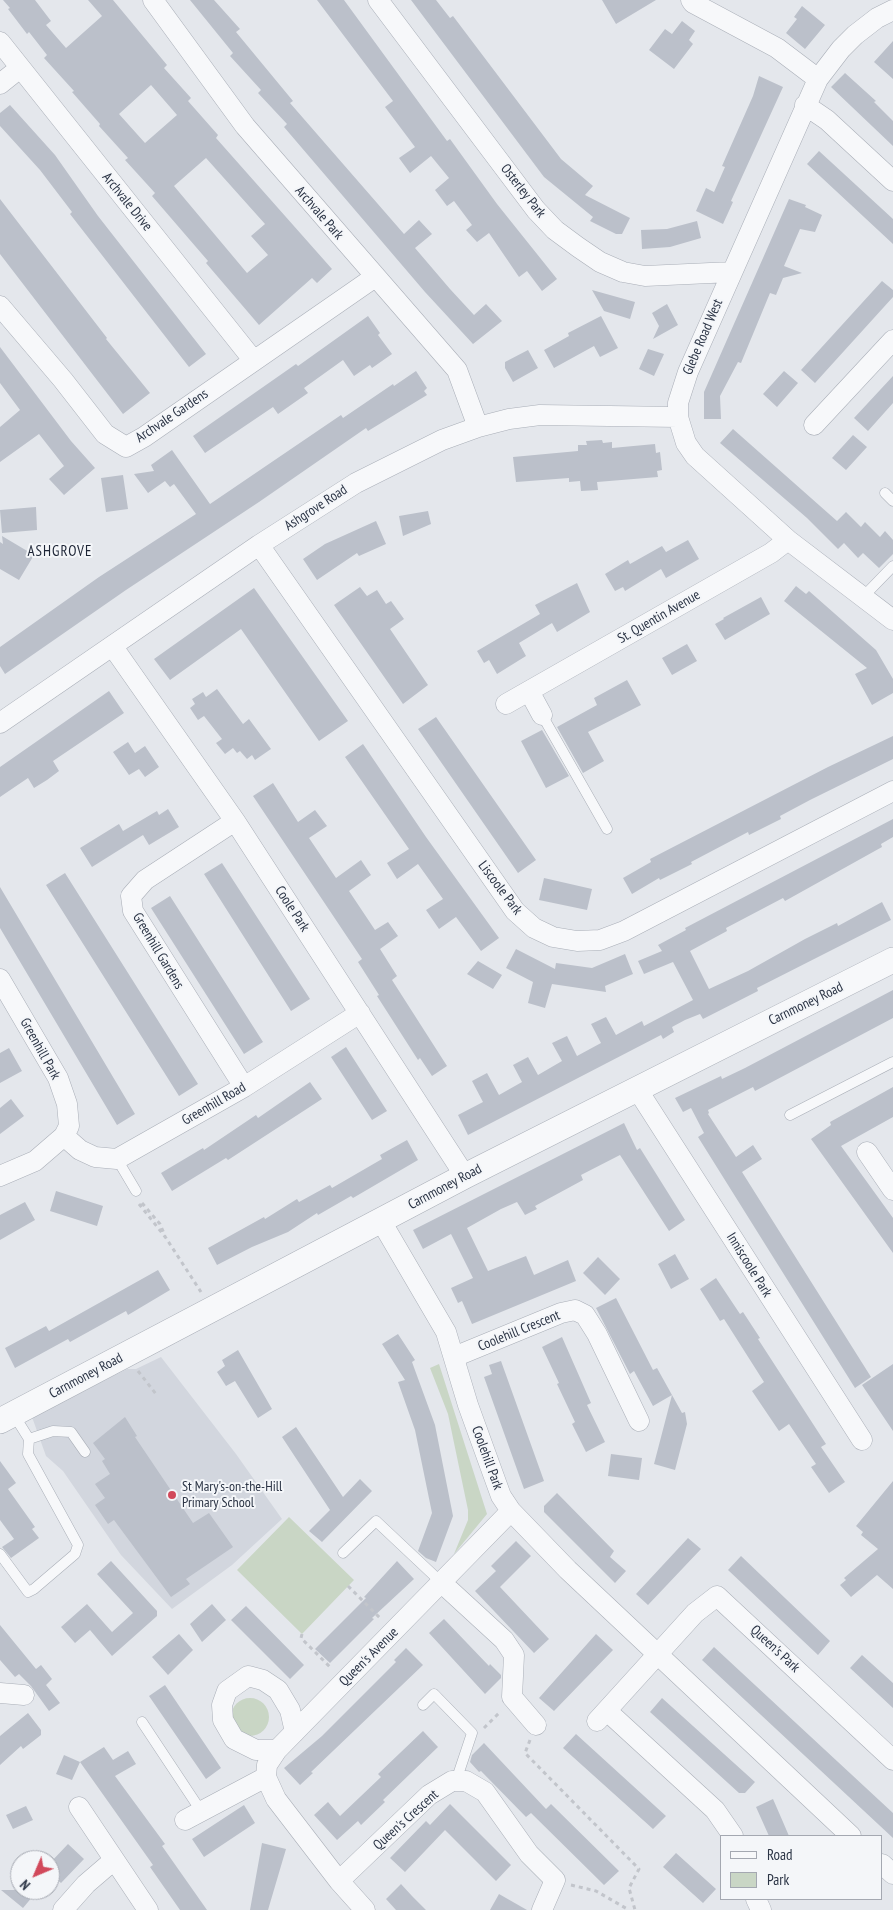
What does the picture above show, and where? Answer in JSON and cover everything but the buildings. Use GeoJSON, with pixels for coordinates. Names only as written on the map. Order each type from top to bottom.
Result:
{"type":"FeatureCollection","features":[{"type":"Feature","properties":{"kind":"street","name":"Archvale Park"},"geometry":{"type":"LineString","coordinates":[[153,0],[245,126],[457,370],[478,427]]}},
{"type":"Feature","properties":{"kind":"street","name":"Osterley Park"},"geometry":{"type":"LineString","coordinates":[[378,0],[536,210],[555,230],[600,262],[623,272],[645,276],[732,272]]}},
{"type":"Feature","properties":{"kind":"street"},"geometry":{"type":"LineString","coordinates":[[691,0],[693,3],[777,48],[818,79]]}},
{"type":"Feature","properties":{"kind":"street","name":"Glebe Road West"},"geometry":{"type":"LineString","coordinates":[[893,10],[877,18],[855,35],[841,49],[818,79],[688,372],[678,403],[678,417],[686,443],[695,456],[788,540],[893,620]]}},
{"type":"Feature","properties":{"kind":"street","name":"Archvale Drive"},"geometry":{"type":"LineString","coordinates":[[0,42],[254,361]]}},
{"type":"Feature","properties":{"kind":"street"},"geometry":{"type":"LineString","coordinates":[[0,84],[20,68]]}},
{"type":"Feature","properties":{"kind":"street"},"geometry":{"type":"LineString","coordinates":[[805,105],[827,120],[893,182]]}},
{"type":"Feature","properties":{"kind":"street","name":"Archvale Gardens"},"geometry":{"type":"LineString","coordinates":[[0,306],[63,380],[105,434],[126,447],[144,437],[375,277]]}},
{"type":"Feature","properties":{"kind":"street"},"geometry":{"type":"LineString","coordinates":[[814,425],[893,340]]}},
{"type":"Feature","properties":{"kind":"street","name":"Ashgrove Road"},"geometry":{"type":"LineString","coordinates":[[0,723],[259,545],[356,483],[442,440],[478,427],[509,419],[540,415],[678,417]]}},
{"type":"Feature","properties":{"kind":"street","name":"St. Quentin Avenue"},"geometry":{"type":"LineString","coordinates":[[506,704],[772,553],[788,540]]}},
{"type":"Feature","properties":{"kind":"street","name":"Liscoole Park"},"geometry":{"type":"LineString","coordinates":[[259,545],[515,911],[534,928],[553,937],[577,941],[600,940],[624,931],[893,791]]}},
{"type":"Feature","properties":{"kind":"street","name":"Coole Park"},"geometry":{"type":"LineString","coordinates":[[113,647],[235,822],[465,1176]]}},
{"type":"Feature","properties":{"kind":"street"},"geometry":{"type":"LineString","coordinates":[[528,691],[542,715]]}},
{"type":"Feature","properties":{"kind":"street","name":"Greenhill Gardens"},"geometry":{"type":"LineString","coordinates":[[235,822],[145,880],[131,896],[133,911],[138,920],[244,1087]]}},
{"type":"Feature","properties":{"kind":"street","name":"Carnmoney Road"},"geometry":{"type":"LineString","coordinates":[[7,1418],[465,1176],[893,960]]}},
{"type":"Feature","properties":{"kind":"street","name":"Greenhill Park"},"geometry":{"type":"LineString","coordinates":[[0,978],[58,1078],[67,1104],[68,1126],[64,1136]]}},
{"type":"Feature","properties":{"kind":"street","name":"Greenhill Road"},"geometry":{"type":"LineString","coordinates":[[117,1159],[244,1087],[360,1014]]}},
{"type":"Feature","properties":{"kind":"street","name":"Inniscoole Park"},"geometry":{"type":"LineString","coordinates":[[637,1089],[862,1440]]}},
{"type":"Feature","properties":{"kind":"street"},"geometry":{"type":"LineString","coordinates":[[0,1176],[35,1161],[64,1136],[80,1150],[95,1157],[117,1159]]}},
{"type":"Feature","properties":{"kind":"street"},"geometry":{"type":"LineString","coordinates":[[866,1152],[893,1190]]}},
{"type":"Feature","properties":{"kind":"street","name":"Coolehill Park"},"geometry":{"type":"LineString","coordinates":[[381,1220],[446,1332],[468,1405],[501,1496],[511,1511],[568,1570],[657,1653]]}},
{"type":"Feature","properties":{"kind":"street","name":"Coolehill Crescent"},"geometry":{"type":"LineString","coordinates":[[454,1357],[561,1313],[575,1310],[585,1316],[597,1334],[639,1422]]}},
{"type":"Feature","properties":{"kind":"street","name":"Queen's Avenue"},"geometry":{"type":"LineString","coordinates":[[266,1776],[267,1765],[277,1750],[443,1584],[511,1511]]}},
{"type":"Feature","properties":{"kind":"street"},"geometry":{"type":"LineString","coordinates":[[443,1584],[504,1640],[514,1655],[513,1698],[536,1725]]}},
{"type":"Feature","properties":{"kind":"street","name":"Queen's Park"},"geometry":{"type":"LineString","coordinates":[[732,1835],[715,1810],[602,1716],[695,1613],[717,1596],[893,1760]]}},
{"type":"Feature","properties":{"kind":"street"},"geometry":{"type":"LineString","coordinates":[[657,1653],[849,1835]]}},
{"type":"Feature","properties":{"kind":"street"},"geometry":{"type":"LineString","coordinates":[[277,1750],[256,1750],[234,1739],[223,1720],[222,1705],[227,1691],[248,1676],[263,1680],[278,1690],[290,1710],[295,1732]]}},
{"type":"Feature","properties":{"kind":"street"},"geometry":{"type":"LineString","coordinates":[[0,1693],[24,1695]]}},
{"type":"Feature","properties":{"kind":"street"},"geometry":{"type":"LineString","coordinates":[[193,1816],[266,1776],[276,1799],[339,1881],[365,1910]]}},
{"type":"Feature","properties":{"kind":"street","name":"Queen's Crescent"},"geometry":{"type":"LineString","coordinates":[[339,1881],[429,1795],[452,1781],[456,1781]]}},
{"type":"Feature","properties":{"kind":"street"},"geometry":{"type":"LineString","coordinates":[[456,1781],[466,1781],[485,1792],[529,1854],[555,1880],[542,1910]]}},
{"type":"Feature","properties":{"kind":"street"},"geometry":{"type":"LineString","coordinates":[[79,1808],[148,1910]]}},
{"type":"Feature","properties":{"kind":"street"},"geometry":{"type":"LineString","coordinates":[[63,1910],[86,1884],[114,1860]]}},
{"type":"Feature","properties":{"kind":"street"},"geometry":{"type":"LineString","coordinates":[[883,1865],[893,1874]]}},
{"type":"Feature","properties":{"kind":"lane"},"geometry":{"type":"LineString","coordinates":[[884,494],[893,501]]}},
{"type":"Feature","properties":{"kind":"lane"},"geometry":{"type":"LineString","coordinates":[[863,597],[893,566]]}},
{"type":"Feature","properties":{"kind":"lane"},"geometry":{"type":"LineString","coordinates":[[542,715],[607,829]]}},
{"type":"Feature","properties":{"kind":"lane"},"geometry":{"type":"LineString","coordinates":[[790,1115],[893,1062]]}},
{"type":"Feature","properties":{"kind":"lane"},"geometry":{"type":"LineString","coordinates":[[117,1159],[138,1195]]}},
{"type":"Feature","properties":{"kind":"lane"},"geometry":{"type":"LineString","coordinates":[[7,1418],[29,1439]]}},
{"type":"Feature","properties":{"kind":"lane"},"geometry":{"type":"LineString","coordinates":[[29,1439],[52,1430],[71,1432],[85,1452]]}},
{"type":"Feature","properties":{"kind":"lane"},"geometry":{"type":"LineString","coordinates":[[0,1554],[28,1592],[34,1590],[75,1554],[78,1545],[28,1454],[29,1439]]}},
{"type":"Feature","properties":{"kind":"lane"},"geometry":{"type":"LineString","coordinates":[[342,1553],[376,1520],[443,1584]]}},
{"type":"Feature","properties":{"kind":"lane"},"geometry":{"type":"LineString","coordinates":[[423,1705],[434,1694],[472,1733],[456,1781]]}},
{"type":"Feature","properties":{"kind":"lane"},"geometry":{"type":"LineString","coordinates":[[142,1722],[193,1816]]}},
{"type":"Feature","properties":{"kind":"path"},"geometry":{"type":"LineString","coordinates":[[138,1195],[160,1224],[166,1238]]}},
{"type":"Feature","properties":{"kind":"path"},"geometry":{"type":"LineString","coordinates":[[141,1209],[166,1238],[212,1310]]}},
{"type":"Feature","properties":{"kind":"path"},"geometry":{"type":"LineString","coordinates":[[126,1355],[156,1394]]}},
{"type":"Feature","properties":{"kind":"path"},"geometry":{"type":"LineString","coordinates":[[348,1586],[394,1632]]}},
{"type":"Feature","properties":{"kind":"path"},"geometry":{"type":"LineString","coordinates":[[302,1634],[301,1638],[344,1682]]}},
{"type":"Feature","properties":{"kind":"path"},"geometry":{"type":"LineString","coordinates":[[472,1733],[480,1731],[513,1698]]}},
{"type":"Feature","properties":{"kind":"path"},"geometry":{"type":"LineString","coordinates":[[536,1725],[525,1753],[639,1869],[629,1888],[635,1910]]}},
{"type":"Feature","properties":{"kind":"path"},"geometry":{"type":"LineString","coordinates":[[555,1880],[596,1891],[629,1910]]}},
{"type":"Feature","properties":{"kind":"shaded area","name":"St Mary's-on-the-Hill Primary School"},"geometry":{"type":"Polygon","coordinates":[[[161,1357],[236,1454],[282,1519],[232,1565],[172,1609],[121,1555],[63,1471],[46,1456],[32,1417],[127,1369],[136,1369],[161,1357]]]}},
{"type":"Feature","properties":{"kind":"green space"},"geometry":{"type":"Polygon","coordinates":[[[439,1364],[487,1514],[454,1554],[468,1520],[468,1510],[448,1414],[430,1368],[439,1364]]]}},
{"type":"Feature","properties":{"kind":"green space"},"geometry":{"type":"Polygon","coordinates":[[[289,1517],[354,1580],[302,1634],[237,1570],[289,1517]]]}},
{"type":"Feature","properties":{"kind":"green space"},"geometry":{"type":"Polygon","coordinates":[[[250,1698],[264,1703],[269,1717],[264,1731],[250,1736],[236,1731],[231,1717],[236,1703],[250,1698]]]}},
{"type":"Feature","properties":{"kind":"place","name":"St Mary's-on-the-Hill Primary School"},"geometry":{"type":"Point","coordinates":[172,1495]}},
{"type":"Feature","properties":{"kind":"district","name":"ASHGROVE"},"geometry":{"type":"Point","coordinates":[60,552]}}]}
